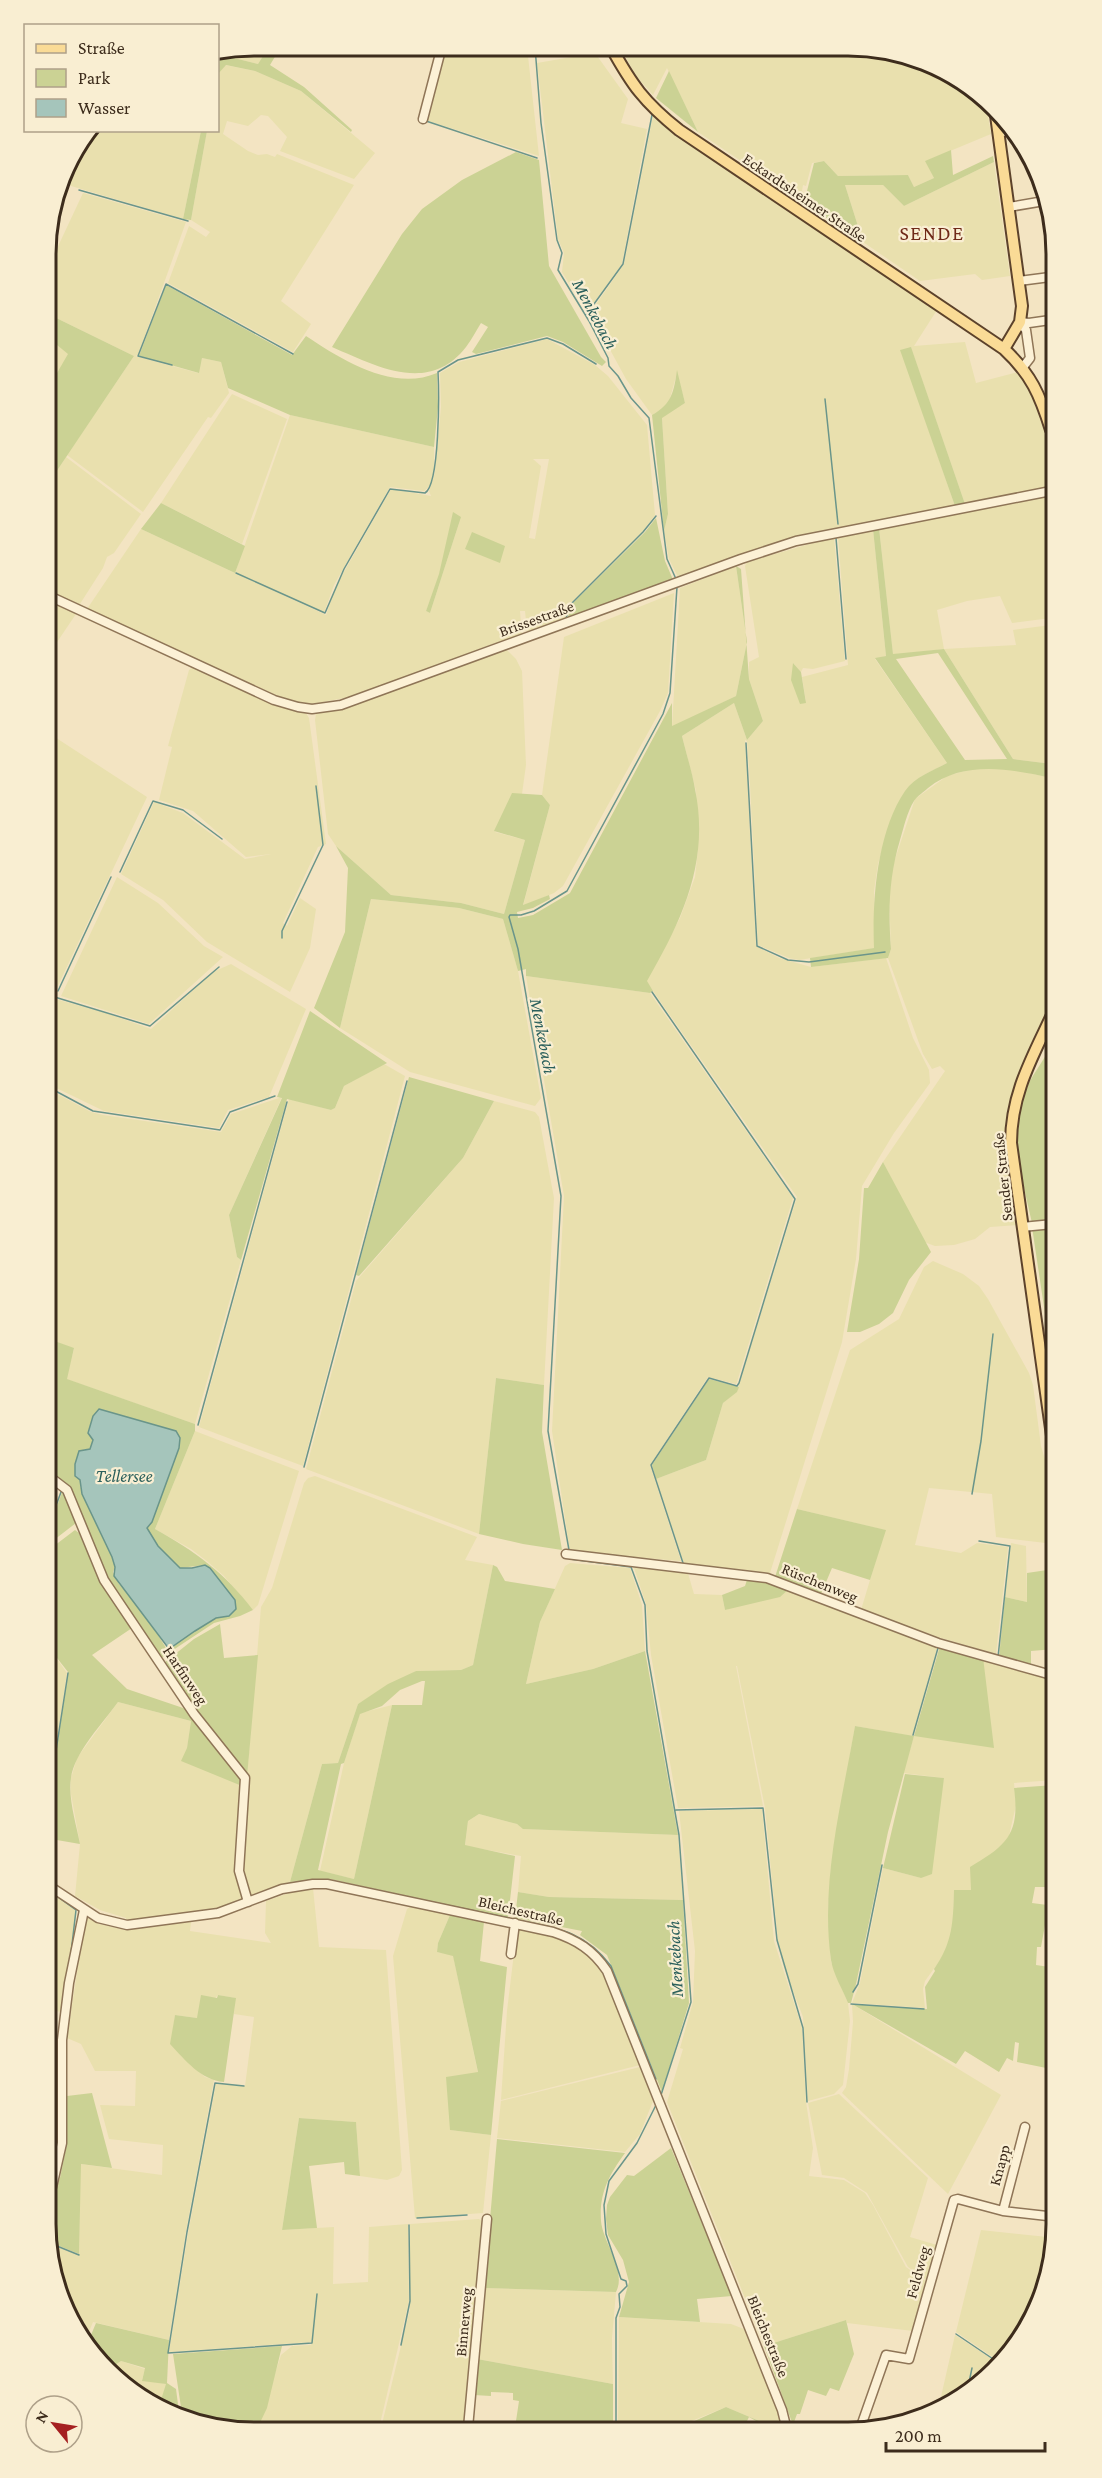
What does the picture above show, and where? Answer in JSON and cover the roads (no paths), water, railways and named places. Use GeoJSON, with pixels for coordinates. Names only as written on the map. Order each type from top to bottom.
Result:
{"type":"FeatureCollection","features":[{"type":"Feature","properties":{"kind":"main road","name":"Eckardtsheimer Straße"},"geometry":{"type":"LineString","coordinates":[[616,56],[635,89],[656,112],[679,130],[1000,347]]}},
{"type":"Feature","properties":{"kind":"main road"},"geometry":{"type":"LineString","coordinates":[[998,125],[1023,306],[1019,325],[1000,347],[1023,367],[1038,394],[1046,416]]}},
{"type":"Feature","properties":{"kind":"main road","name":"Sender Straße"},"geometry":{"type":"LineString","coordinates":[[1046,1030],[1024,1076],[1013,1107],[1011,1143],[1046,1394]]}},
{"type":"Feature","properties":{"kind":"street"},"geometry":{"type":"LineString","coordinates":[[423,119],[439,56]]}},
{"type":"Feature","properties":{"kind":"street"},"geometry":{"type":"LineString","coordinates":[[999,133],[1005,132]]}},
{"type":"Feature","properties":{"kind":"street"},"geometry":{"type":"LineString","coordinates":[[1009,207],[1040,202]]}},
{"type":"Feature","properties":{"kind":"street"},"geometry":{"type":"LineString","coordinates":[[1019,281],[1046,278]]}},
{"type":"Feature","properties":{"kind":"street"},"geometry":{"type":"LineString","coordinates":[[1019,325],[1046,321]]}},
{"type":"Feature","properties":{"kind":"street"},"geometry":{"type":"LineString","coordinates":[[1019,325],[1026,330],[1030,357],[1023,367]]}},
{"type":"Feature","properties":{"kind":"street","name":"Brissestraße"},"geometry":{"type":"LineString","coordinates":[[56,600],[274,700],[298,707],[326,708],[405,682],[796,541],[1046,491]]}},
{"type":"Feature","properties":{"kind":"street"},"geometry":{"type":"LineString","coordinates":[[1022,1227],[1046,1225]]}},
{"type":"Feature","properties":{"kind":"street","name":"Harfinweg"},"geometry":{"type":"LineString","coordinates":[[56,1482],[67,1490],[104,1580],[194,1714],[245,1778],[239,1871],[248,1902]]}},
{"type":"Feature","properties":{"kind":"street","name":"Rüschenweg"},"geometry":{"type":"LineString","coordinates":[[566,1554],[767,1578],[938,1643],[1046,1673]]}},
{"type":"Feature","properties":{"kind":"street","name":"Bleichestraße"},"geometry":{"type":"LineString","coordinates":[[56,1890],[98,1918],[127,1924],[199,1917],[282,1889],[327,1884],[515,1923],[566,1936],[584,1945],[607,1971],[785,2422]]}},
{"type":"Feature","properties":{"kind":"street"},"geometry":{"type":"LineString","coordinates":[[56,2169],[62,2143],[62,2040],[69,1983],[84,1910]]}},
{"type":"Feature","properties":{"kind":"street"},"geometry":{"type":"LineString","coordinates":[[511,1954],[515,1923]]}},
{"type":"Feature","properties":{"kind":"street","name":"Knapp"},"geometry":{"type":"LineString","coordinates":[[1003,2211],[1025,2127]]}},
{"type":"Feature","properties":{"kind":"street","name":"Feldweg"},"geometry":{"type":"LineString","coordinates":[[863,2421],[886,2355],[909,2359],[951,2204],[958,2199],[1003,2211],[1046,2216]]}},
{"type":"Feature","properties":{"kind":"street","name":"Binnerweg"},"geometry":{"type":"LineString","coordinates":[[469,2422],[487,2219]]}},
{"type":"Feature","properties":{"kind":"water","name":"Tellersee"},"geometry":{"type":"Polygon","coordinates":[[[99,1409],[176,1431],[180,1438],[179,1448],[152,1522],[147,1528],[158,1546],[180,1568],[205,1565],[210,1568],[235,1600],[236,1609],[229,1616],[216,1618],[169,1649],[114,1576],[115,1567],[112,1557],[82,1494],[80,1480],[75,1476],[75,1464],[79,1451],[90,1449],[93,1440],[88,1433],[93,1416],[99,1409]]]}},
{"type":"Feature","properties":{"kind":"waterway","name":"Menkebach"},"geometry":{"type":"LineString","coordinates":[[536,56],[541,123],[557,240],[562,253],[558,270],[589,321],[608,358],[609,366],[631,398],[649,418],[667,559],[676,579]]}},
{"type":"Feature","properties":{"kind":"waterway"},"geometry":{"type":"LineString","coordinates":[[586,315],[623,264],[652,115]]}},
{"type":"Feature","properties":{"kind":"waterway"},"geometry":{"type":"LineString","coordinates":[[426,121],[537,158]]}},
{"type":"Feature","properties":{"kind":"waterway"},"geometry":{"type":"LineString","coordinates":[[79,190],[188,221]]}},
{"type":"Feature","properties":{"kind":"waterway"},"geometry":{"type":"LineString","coordinates":[[172,365],[138,356],[166,284],[293,354]]}},
{"type":"Feature","properties":{"kind":"waterway"},"geometry":{"type":"LineString","coordinates":[[236,573],[325,613],[344,569],[390,489],[425,493],[430,486],[436,456],[438,372],[458,360],[547,338],[563,344],[596,364]]}},
{"type":"Feature","properties":{"kind":"waterway"},"geometry":{"type":"LineString","coordinates":[[825,399],[838,524]]}},
{"type":"Feature","properties":{"kind":"waterway"},"geometry":{"type":"LineString","coordinates":[[566,618],[572,603],[656,516]]}},
{"type":"Feature","properties":{"kind":"waterway"},"geometry":{"type":"LineString","coordinates":[[836,538],[846,659]]}},
{"type":"Feature","properties":{"kind":"waterway","name":"Menkebach"},"geometry":{"type":"LineString","coordinates":[[569,1550],[548,1431],[561,1196],[518,949],[509,917],[534,911],[567,891],[663,714],[670,693],[677,587]]}},
{"type":"Feature","properties":{"kind":"waterway"},"geometry":{"type":"LineString","coordinates":[[746,743],[757,946],[788,960],[809,962],[885,952]]}},
{"type":"Feature","properties":{"kind":"waterway"},"geometry":{"type":"LineString","coordinates":[[282,938],[282,931],[323,845],[316,786]]}},
{"type":"Feature","properties":{"kind":"waterway"},"geometry":{"type":"LineString","coordinates":[[120,872],[153,801],[183,810],[222,839]]}},
{"type":"Feature","properties":{"kind":"waterway"},"geometry":{"type":"LineString","coordinates":[[58,991],[111,877]]}},
{"type":"Feature","properties":{"kind":"waterway"},"geometry":{"type":"LineString","coordinates":[[56,997],[150,1026],[219,967]]}},
{"type":"Feature","properties":{"kind":"waterway"},"geometry":{"type":"LineString","coordinates":[[652,992],[795,1199],[739,1383],[737,1386],[709,1378],[651,1465],[683,1563]]}},
{"type":"Feature","properties":{"kind":"waterway"},"geometry":{"type":"LineString","coordinates":[[304,1467],[407,1081]]}},
{"type":"Feature","properties":{"kind":"waterway"},"geometry":{"type":"LineString","coordinates":[[56,1091],[93,1111],[220,1130],[230,1112],[275,1096]]}},
{"type":"Feature","properties":{"kind":"waterway"},"geometry":{"type":"LineString","coordinates":[[198,1425],[287,1102]]}},
{"type":"Feature","properties":{"kind":"waterway"},"geometry":{"type":"LineString","coordinates":[[972,1494],[981,1441],[993,1334]]}},
{"type":"Feature","properties":{"kind":"waterway"},"geometry":{"type":"LineString","coordinates":[[56,1506],[61,1492]]}},
{"type":"Feature","properties":{"kind":"waterway"},"geometry":{"type":"LineString","coordinates":[[979,1541],[1010,1546],[998,1657]]}},
{"type":"Feature","properties":{"kind":"waterway","name":"Menkebach"},"geometry":{"type":"LineString","coordinates":[[570,1559],[631,1567],[645,1605],[647,1651],[679,1835],[691,2002],[661,2095]]}},
{"type":"Feature","properties":{"kind":"waterway"},"geometry":{"type":"LineString","coordinates":[[913,1735],[938,1648]]}},
{"type":"Feature","properties":{"kind":"waterway"},"geometry":{"type":"LineString","coordinates":[[56,1751],[68,1673]]}},
{"type":"Feature","properties":{"kind":"waterway"},"geometry":{"type":"LineString","coordinates":[[676,1810],[763,1808],[777,1940],[803,2028],[807,2102]]}},
{"type":"Feature","properties":{"kind":"waterway"},"geometry":{"type":"LineString","coordinates":[[853,1992],[858,1984],[882,1865]]}},
{"type":"Feature","properties":{"kind":"waterway"},"geometry":{"type":"LineString","coordinates":[[286,1884],[311,1880]]}},
{"type":"Feature","properties":{"kind":"waterway"},"geometry":{"type":"LineString","coordinates":[[345,1884],[509,1918]]}},
{"type":"Feature","properties":{"kind":"waterway"},"geometry":{"type":"LineString","coordinates":[[56,1896],[76,1910],[71,1953]]}},
{"type":"Feature","properties":{"kind":"waterway"},"geometry":{"type":"LineString","coordinates":[[517,1920],[569,1933],[591,1945],[601,1954],[611,1966],[656,2079]]}},
{"type":"Feature","properties":{"kind":"waterway"},"geometry":{"type":"LineString","coordinates":[[72,1991],[74,1978]]}},
{"type":"Feature","properties":{"kind":"waterway"},"geometry":{"type":"LineString","coordinates":[[851,2004],[924,2009]]}},
{"type":"Feature","properties":{"kind":"waterway"},"geometry":{"type":"LineString","coordinates":[[244,2086],[215,2083],[187,2232],[168,2353],[312,2343],[317,2294]]}},
{"type":"Feature","properties":{"kind":"waterway"},"geometry":{"type":"LineString","coordinates":[[57,2184],[66,2144],[66,2101]]}},
{"type":"Feature","properties":{"kind":"waterway","name":"Menkebach"},"geometry":{"type":"LineString","coordinates":[[616,2422],[616,2318],[620,2307],[619,2294],[627,2286],[626,2281],[621,2279],[606,2234],[604,2205],[609,2181],[637,2143],[656,2105]]}},
{"type":"Feature","properties":{"kind":"waterway"},"geometry":{"type":"LineString","coordinates":[[417,2218],[467,2215]]}},
{"type":"Feature","properties":{"kind":"waterway"},"geometry":{"type":"LineString","coordinates":[[401,2345],[410,2301],[409,2225]]}},
{"type":"Feature","properties":{"kind":"waterway"},"geometry":{"type":"LineString","coordinates":[[57,2246],[79,2255]]}},
{"type":"Feature","properties":{"kind":"waterway"},"geometry":{"type":"LineString","coordinates":[[956,2334],[993,2359]]}},
{"type":"Feature","properties":{"kind":"waterway"},"geometry":{"type":"LineString","coordinates":[[969,2380],[972,2368]]}},
{"type":"Feature","properties":{"kind":"district","name":"SENDE"},"geometry":{"type":"Point","coordinates":[932,233]}}]}
